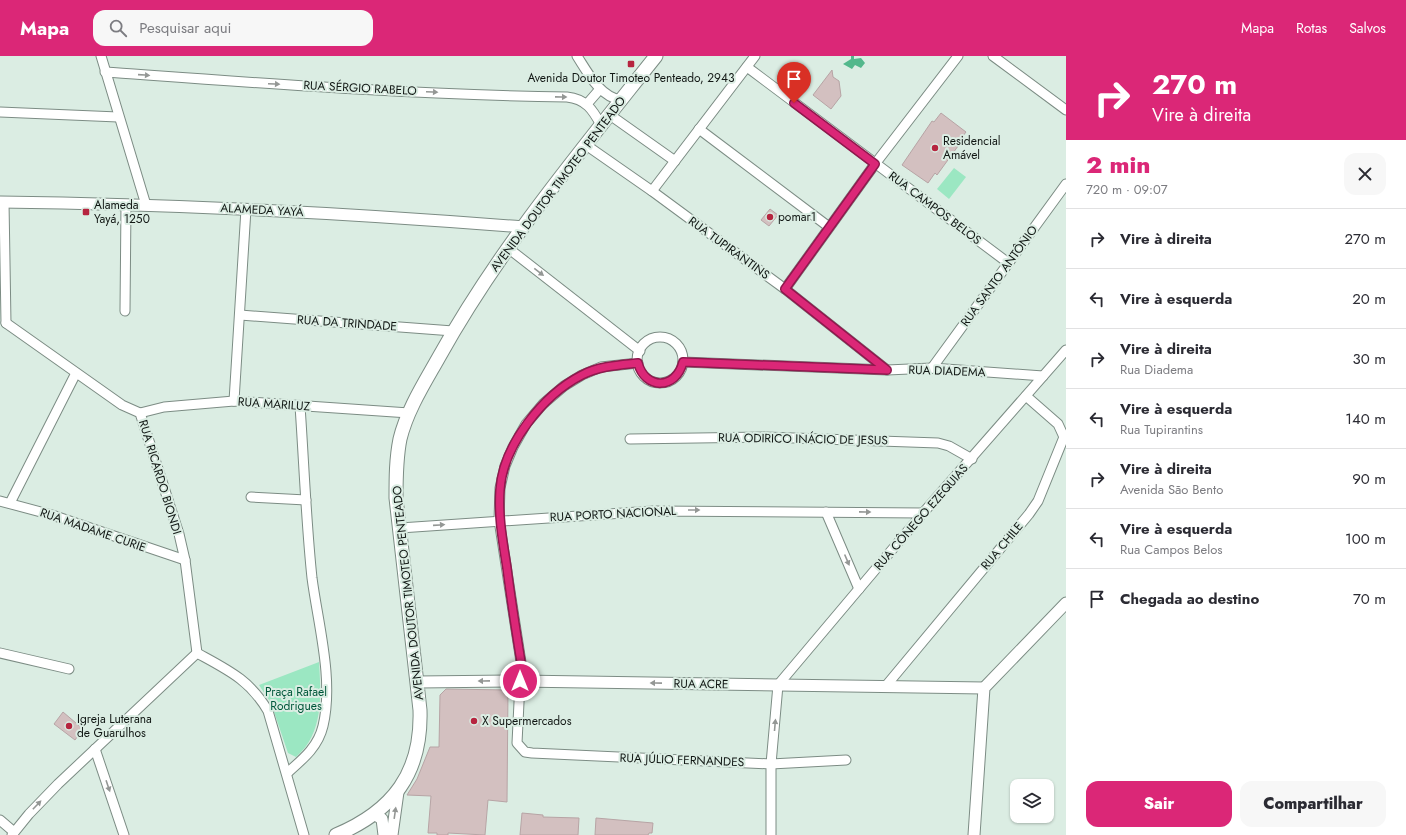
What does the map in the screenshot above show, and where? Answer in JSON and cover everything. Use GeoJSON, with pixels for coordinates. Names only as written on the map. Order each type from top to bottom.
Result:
{"type":"FeatureCollection","features":[{"type":"Feature","properties":{"kind":"main road","name":"AVENIDA DOUTOR TIMOTEO PENTEADO"},"geometry":{"type":"LineString","coordinates":[[336,835],[374,814],[398,792],[418,750],[421,730],[418,682],[396,498],[396,466],[400,437],[409,413],[453,331],[508,248],[656,56]]}},
{"type":"Feature","properties":{"kind":"street"},"geometry":{"type":"LineString","coordinates":[[101,56],[118,117],[146,205]]}},
{"type":"Feature","properties":{"kind":"street"},"geometry":{"type":"LineString","coordinates":[[577,56],[600,89],[607,96],[621,100]]}},
{"type":"Feature","properties":{"kind":"street"},"geometry":{"type":"LineString","coordinates":[[652,191],[755,56]]}},
{"type":"Feature","properties":{"kind":"street"},"geometry":{"type":"LineString","coordinates":[[785,289],[875,164],[958,56]]}},
{"type":"Feature","properties":{"kind":"street"},"geometry":{"type":"LineString","coordinates":[[993,56],[1066,110]]}},
{"type":"Feature","properties":{"kind":"street","name":"RUA CAMPOS BELOS"},"geometry":{"type":"LineString","coordinates":[[747,68],[1007,262]]}},
{"type":"Feature","properties":{"kind":"street","name":"RUA SÉRGIO RABELO"},"geometry":{"type":"LineString","coordinates":[[105,72],[238,82],[567,97],[575,98],[587,104]]}},
{"type":"Feature","properties":{"kind":"street"},"geometry":{"type":"LineString","coordinates":[[600,89],[587,104],[594,112],[675,161]]}},
{"type":"Feature","properties":{"kind":"street"},"geometry":{"type":"LineString","coordinates":[[0,112],[118,117]]}},
{"type":"Feature","properties":{"kind":"street"},"geometry":{"type":"LineString","coordinates":[[699,129],[829,228]]}},
{"type":"Feature","properties":{"kind":"street","name":"RUA TUPIRANTINS"},"geometry":{"type":"LineString","coordinates":[[586,145],[652,191],[785,289],[887,370]]}},
{"type":"Feature","properties":{"kind":"street","name":"RUA SANTO ANTÔNIO"},"geometry":{"type":"LineString","coordinates":[[932,368],[1007,262],[1066,184]]}},
{"type":"Feature","properties":{"kind":"street"},"geometry":{"type":"LineString","coordinates":[[2,202],[3,323]]}},
{"type":"Feature","properties":{"kind":"street","name":"ALAMEDA YAYÁ"},"geometry":{"type":"LineString","coordinates":[[2,202],[246,209],[523,227]]}},
{"type":"Feature","properties":{"kind":"street"},"geometry":{"type":"LineString","coordinates":[[125,311],[126,205]]}},
{"type":"Feature","properties":{"kind":"street"},"geometry":{"type":"LineString","coordinates":[[234,401],[246,209]]}},
{"type":"Feature","properties":{"kind":"street"},"geometry":{"type":"LineString","coordinates":[[508,248],[640,351]]}},
{"type":"Feature","properties":{"kind":"street","name":"RUA DA TRINDADE"},"geometry":{"type":"LineString","coordinates":[[240,315],[453,331]]}},
{"type":"Feature","properties":{"kind":"street","name":"RUA RICARDO BIONDI"},"geometry":{"type":"LineString","coordinates":[[3,323],[122,405],[140,413],[179,534],[185,560],[197,653]]}},
{"type":"Feature","properties":{"kind":"street"},"geometry":{"type":"LineString","coordinates":[[666,339],[679,347],[683,362],[677,376],[664,383],[650,380],[644,376],[638,363],[640,351],[651,340],[666,339]]}},
{"type":"Feature","properties":{"kind":"street","name":"RUA CÔNEGO EZEQUIAS"},"geometry":{"type":"LineString","coordinates":[[778,685],[923,513],[972,459],[1066,350]]}},
{"type":"Feature","properties":{"kind":"street","name":"RUA DIADEMA"},"geometry":{"type":"LineString","coordinates":[[683,362],[887,370],[932,368],[1042,376]]}},
{"type":"Feature","properties":{"kind":"street"},"geometry":{"type":"LineString","coordinates":[[520,681],[521,662],[500,520],[500,488],[505,466],[513,447],[526,424],[543,404],[564,386],[582,375],[601,367],[638,363]]}},
{"type":"Feature","properties":{"kind":"street"},"geometry":{"type":"LineString","coordinates":[[10,503],[76,373]]}},
{"type":"Feature","properties":{"kind":"street","name":"RUA CHILE"},"geometry":{"type":"LineString","coordinates":[[885,687],[1030,514],[1038,501],[1064,437],[1058,424],[1026,396]]}},
{"type":"Feature","properties":{"kind":"street","name":"RUA MARILUZ"},"geometry":{"type":"LineString","coordinates":[[140,413],[164,407],[234,401],[409,413]]}},
{"type":"Feature","properties":{"kind":"street"},"geometry":{"type":"LineString","coordinates":[[287,773],[306,756],[317,742],[323,726],[326,706],[326,672],[312,573],[300,406]]}},
{"type":"Feature","properties":{"kind":"street","name":"RUA ODIRICO INÁCIO DE JESUS"},"geometry":{"type":"LineString","coordinates":[[630,439],[765,437],[932,443],[949,446],[972,459]]}},
{"type":"Feature","properties":{"kind":"street"},"geometry":{"type":"LineString","coordinates":[[251,497],[306,500]]}},
{"type":"Feature","properties":{"kind":"street","name":"RUA MADAME CURIE"},"geometry":{"type":"LineString","coordinates":[[0,501],[52,514],[185,560]]}},
{"type":"Feature","properties":{"kind":"street","name":"RUA PORTO NACIONAL"},"geometry":{"type":"LineString","coordinates":[[400,528],[653,510],[923,513]]}},
{"type":"Feature","properties":{"kind":"street"},"geometry":{"type":"LineString","coordinates":[[826,512],[859,589]]}},
{"type":"Feature","properties":{"kind":"street"},"geometry":{"type":"LineString","coordinates":[[974,835],[984,688],[1066,603]]}},
{"type":"Feature","properties":{"kind":"street"},"geometry":{"type":"LineString","coordinates":[[0,653],[69,669]]}},
{"type":"Feature","properties":{"kind":"street"},"geometry":{"type":"LineString","coordinates":[[0,820],[13,833],[58,784],[197,653],[246,682],[258,695],[268,711],[304,835]]}},
{"type":"Feature","properties":{"kind":"street","name":"RUA ACRE"},"geometry":{"type":"LineString","coordinates":[[418,682],[520,681],[984,688]]}},
{"type":"Feature","properties":{"kind":"street","name":"RUA JÚLIO FERNANDES"},"geometry":{"type":"LineString","coordinates":[[520,681],[516,735],[520,748],[532,753],[771,764],[846,760]]}},
{"type":"Feature","properties":{"kind":"street"},"geometry":{"type":"LineString","coordinates":[[771,835],[771,764],[778,685]]}},
{"type":"Feature","properties":{"kind":"street"},"geometry":{"type":"LineString","coordinates":[[95,749],[124,835]]}},
{"type":"Feature","properties":{"kind":"street"},"geometry":{"type":"LineString","coordinates":[[392,835],[398,792]]}},
{"type":"Feature","properties":{"kind":"street"},"geometry":{"type":"LineString","coordinates":[[374,814],[382,819],[384,835]]}},
{"type":"Feature","properties":{"kind":"green space"},"geometry":{"type":"Polygon","coordinates":[[[954,168],[966,177],[949,199],[937,189],[954,168]]]}},
{"type":"Feature","properties":{"kind":"green space","name":"Praça Rafael Rodrigues"},"geometry":{"type":"Polygon","coordinates":[[[319,662],[319,713],[312,737],[296,757],[288,753],[271,703],[259,685],[319,662]]]}},
{"type":"Feature","properties":{"kind":"shaded area"},"geometry":{"type":"Polygon","coordinates":[[[851,56],[854,56],[854,59],[861,58],[865,63],[861,68],[855,65],[852,69],[843,64],[851,59],[851,56]]]}},
{"type":"Feature","properties":{"kind":"building"},"geometry":{"type":"Polygon","coordinates":[[[832,70],[833,77],[839,81],[841,96],[831,109],[813,95],[832,70]]]}},
{"type":"Feature","properties":{"kind":"building","name":"Residencial Amável"},"geometry":{"type":"Polygon","coordinates":[[[941,113],[966,132],[959,141],[961,142],[937,175],[935,173],[928,183],[902,165],[932,121],[934,122],[941,113]]]}},
{"type":"Feature","properties":{"kind":"building","name":"pomar1"},"geometry":{"type":"Polygon","coordinates":[[[770,209],[778,215],[769,226],[761,220],[770,209]]]}},
{"type":"Feature","properties":{"kind":"building","name":"X Supermercados"},"geometry":{"type":"Polygon","coordinates":[[[446,689],[508,690],[507,802],[488,800],[485,835],[448,833],[448,835],[437,835],[437,833],[428,833],[431,796],[407,795],[417,779],[430,747],[439,747],[440,695],[446,689]]]}},
{"type":"Feature","properties":{"kind":"building","name":"Igreja Luterana de Guarulhos"},"geometry":{"type":"Polygon","coordinates":[[[63,712],[83,729],[75,740],[54,724],[63,712]]]}},
{"type":"Feature","properties":{"kind":"building"},"geometry":{"type":"Polygon","coordinates":[[[522,813],[543,815],[543,817],[579,818],[578,835],[520,835],[522,813]]]}},
{"type":"Feature","properties":{"kind":"building"},"geometry":{"type":"Polygon","coordinates":[[[596,818],[653,823],[652,833],[649,833],[648,835],[595,835],[596,818]]]}},
{"type":"Feature","properties":{"kind":"place","name":"Avenida Doutor Timoteo Penteado, 2943"},"geometry":{"type":"Point","coordinates":[631,64]}},
{"type":"Feature","properties":{"kind":"place","name":"Residencial Amável"},"geometry":{"type":"Point","coordinates":[935,148]}},
{"type":"Feature","properties":{"kind":"place","name":"Alameda Yayá, 1250"},"geometry":{"type":"Point","coordinates":[86,212]}},
{"type":"Feature","properties":{"kind":"place","name":"pomar1"},"geometry":{"type":"Point","coordinates":[770,217]}},
{"type":"Feature","properties":{"kind":"place","name":"X Supermercados"},"geometry":{"type":"Point","coordinates":[474,721]}},
{"type":"Feature","properties":{"kind":"place","name":"Igreja Luterana de Guarulhos"},"geometry":{"type":"Point","coordinates":[69,726]}},
{"type":"Feature","properties":{"kind":"route"},"geometry":{"type":"LineString","coordinates":[[520,681],[521,662],[500,520],[500,488],[505,466],[513,447],[526,424],[543,404],[564,386],[582,375],[601,367],[638,363],[644,376],[657,383],[664,383],[677,376],[681,370],[683,362],[887,370],[785,289],[875,164],[794,103]]}}]}
